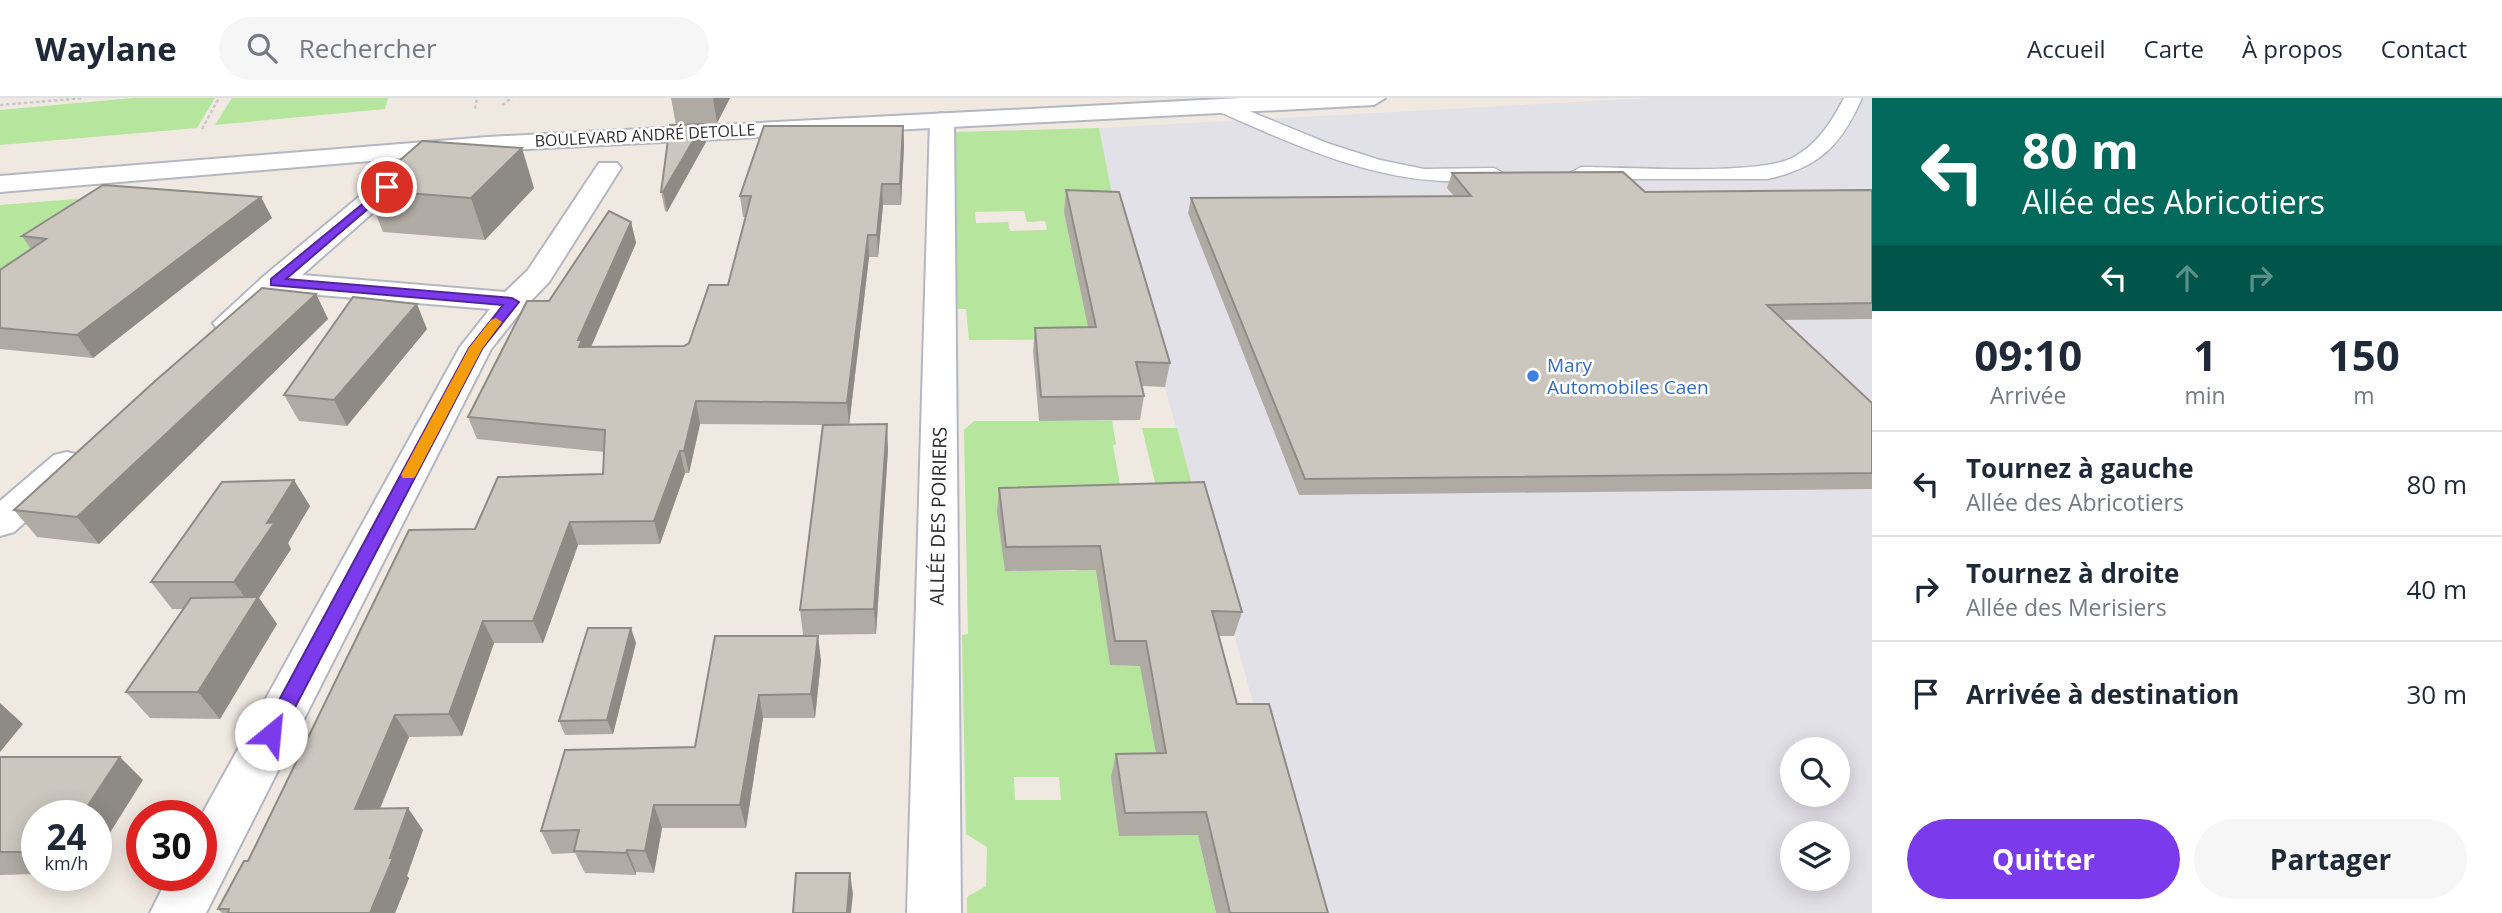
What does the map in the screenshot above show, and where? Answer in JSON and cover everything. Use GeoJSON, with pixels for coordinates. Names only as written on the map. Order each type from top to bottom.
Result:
{"type":"FeatureCollection","features":[{"type":"Feature","properties":{"kind":"main road","name":"BOULEVARD ANDRÉ DETOLLE"},"geometry":{"type":"LineString","coordinates":[[0,161],[470,117],[1220,105],[1374,98]]}},
{"type":"Feature","properties":{"kind":"main road","name":"BOULEVARD ANDRÉ DETOLLE"},"geometry":{"type":"LineString","coordinates":[[0,184],[946,109]]}},
{"type":"Feature","properties":{"kind":"main road","name":"ALLÉE DES POIRIERS"},"geometry":{"type":"LineString","coordinates":[[934,913],[946,109]]}},
{"type":"Feature","properties":{"kind":"main road"},"geometry":{"type":"LineString","coordinates":[[204,344],[406,171],[422,149],[470,117]]}},
{"type":"Feature","properties":{"kind":"main road"},"geometry":{"type":"LineString","coordinates":[[217,837],[476,348],[512,302],[539,276],[608,168]]}},
{"type":"Feature","properties":{"kind":"main road"},"geometry":{"type":"LineString","coordinates":[[275,282],[512,302]]}},
{"type":"Feature","properties":{"kind":"main road"},"geometry":{"type":"LineString","coordinates":[[0,522],[92,442]]}},
{"type":"Feature","properties":{"kind":"main road"},"geometry":{"type":"LineString","coordinates":[[177,913],[189,891]]}},
{"type":"Feature","properties":{"kind":"lane"},"geometry":{"type":"LineString","coordinates":[[1563,174],[1768,173],[1794,168],[1833,137],[1853,98]]}},
{"type":"Feature","properties":{"kind":"lane"},"geometry":{"type":"LineString","coordinates":[[1220,105],[1291,136],[1411,172],[1521,174]]}},
{"type":"Feature","properties":{"kind":"path"},"geometry":{"type":"LineString","coordinates":[[0,106],[84,98]]}},
{"type":"Feature","properties":{"kind":"path"},"geometry":{"type":"LineString","coordinates":[[202,129],[219,98]]}},
{"type":"Feature","properties":{"kind":"path"},"geometry":{"type":"LineString","coordinates":[[470,117],[477,98]]}},
{"type":"Feature","properties":{"kind":"path"},"geometry":{"type":"LineString","coordinates":[[516,106],[517,98]]}},
{"type":"Feature","properties":{"kind":"shaded area"},"geometry":{"type":"Polygon","coordinates":[[[1650,98],[1872,98],[1872,913],[1312,913],[1115,209],[1099,128],[1650,98]]]}},
{"type":"Feature","properties":{"kind":"green space"},"geometry":{"type":"Polygon","coordinates":[[[133,98],[215,98],[197,128],[0,145],[0,110],[133,98]]]}},
{"type":"Feature","properties":{"kind":"green space"},"geometry":{"type":"Polygon","coordinates":[[[232,98],[388,98],[385,109],[215,125],[232,98]]]}},
{"type":"Feature","properties":{"kind":"green space"},"geometry":{"type":"Polygon","coordinates":[[[1099,128],[1115,209],[1132,339],[969,340],[966,309],[955,309],[951,132],[1099,128]],[[1024,211],[975,212],[976,223],[1008,222],[1010,231],[1047,230],[1045,221],[1027,222],[1024,211]]]}},
{"type":"Feature","properties":{"kind":"green space"},"geometry":{"type":"Polygon","coordinates":[[[101,197],[0,282],[0,205],[101,197]]]}},
{"type":"Feature","properties":{"kind":"green space"},"geometry":{"type":"Polygon","coordinates":[[[974,421],[1112,421],[1116,444],[1113,446],[1122,495],[1158,495],[1142,428],[1177,428],[1198,507],[1002,543],[1005,571],[1073,571],[1139,563],[1106,635],[1110,665],[1164,666],[1179,766],[1119,835],[1198,834],[1216,913],[967,913],[967,897],[986,886],[987,847],[966,834],[962,635],[968,634],[964,430],[974,421]],[[1014,777],[1015,800],[1061,800],[1059,777],[1014,777]]]}},
{"type":"Feature","properties":{"kind":"building"},"geometry":{"type":"Polygon","coordinates":[[[703,124],[663,192],[661,192],[670,125],[703,124]]]}},
{"type":"Feature","properties":{"kind":"building"},"geometry":{"type":"Polygon","coordinates":[[[764,126],[903,126],[900,184],[882,184],[877,235],[868,235],[847,403],[696,401],[684,451],[680,451],[654,521],[570,522],[533,621],[483,621],[449,714],[395,715],[355,809],[408,808],[390,858],[393,858],[370,913],[228,913],[229,909],[218,909],[244,861],[248,861],[409,530],[475,529],[498,477],[603,474],[605,430],[468,417],[527,301],[549,301],[609,211],[631,222],[578,340],[582,340],[579,347],[684,346],[689,343],[709,285],[728,285],[751,196],[740,196],[764,126]]]}},
{"type":"Feature","properties":{"kind":"building"},"geometry":{"type":"Polygon","coordinates":[[[422,141],[522,148],[471,198],[366,190],[422,141]]]}},
{"type":"Feature","properties":{"kind":"building","name":"Mary Automobiles Caen"},"geometry":{"type":"Polygon","coordinates":[[[1623,172],[1645,192],[1872,190],[1872,303],[1767,305],[1872,403],[1872,473],[1305,479],[1191,198],[1471,196],[1452,173],[1623,172]]]}},
{"type":"Feature","properties":{"kind":"building"},"geometry":{"type":"Polygon","coordinates":[[[103,185],[261,197],[77,335],[0,328],[0,270],[46,239],[22,236],[103,185]]]}},
{"type":"Feature","properties":{"kind":"building"},"geometry":{"type":"Polygon","coordinates":[[[1066,190],[1119,192],[1170,363],[1136,362],[1144,396],[1041,397],[1035,328],[1096,327],[1066,190]]]}},
{"type":"Feature","properties":{"kind":"building"},"geometry":{"type":"Polygon","coordinates":[[[262,288],[316,294],[77,517],[14,510],[154,382],[262,288]]]}},
{"type":"Feature","properties":{"kind":"building"},"geometry":{"type":"Polygon","coordinates":[[[353,297],[417,304],[334,400],[284,395],[353,297]]]}},
{"type":"Feature","properties":{"kind":"building"},"geometry":{"type":"Polygon","coordinates":[[[887,424],[874,609],[800,610],[823,425],[887,424]]]}},
{"type":"Feature","properties":{"kind":"building"},"geometry":{"type":"Polygon","coordinates":[[[294,480],[267,523],[275,522],[234,582],[151,582],[222,482],[294,480]]]}},
{"type":"Feature","properties":{"kind":"building"},"geometry":{"type":"Polygon","coordinates":[[[1204,482],[1242,612],[1212,611],[1237,704],[1269,704],[1328,913],[1230,913],[1206,812],[1125,813],[1116,754],[1166,753],[1146,641],[1115,641],[1100,546],[1006,547],[999,488],[1204,482]]]}},
{"type":"Feature","properties":{"kind":"building"},"geometry":{"type":"Polygon","coordinates":[[[258,597],[198,692],[126,692],[191,598],[258,597]]]}},
{"type":"Feature","properties":{"kind":"building"},"geometry":{"type":"Polygon","coordinates":[[[588,628],[631,628],[607,720],[559,721],[588,628]]]}},
{"type":"Feature","properties":{"kind":"building"},"geometry":{"type":"Polygon","coordinates":[[[715,636],[818,636],[811,694],[759,695],[740,805],[654,805],[645,851],[574,851],[579,830],[541,831],[565,750],[695,747],[715,636]]]}},
{"type":"Feature","properties":{"kind":"building"},"geometry":{"type":"Polygon","coordinates":[[[0,757],[120,757],[92,800],[21,800],[21,852],[0,852],[0,757]]]}},
{"type":"Feature","properties":{"kind":"building"},"geometry":{"type":"Polygon","coordinates":[[[796,873],[850,873],[847,913],[793,913],[796,873]]]}},
{"type":"Feature","properties":{"kind":"slow traffic"},"geometry":{"type":"LineString","coordinates":[[409,475],[476,348],[496,322]]}},
{"type":"Feature","properties":{"kind":"place","name":"Mary Automobiles Caen"},"geometry":{"type":"Point","coordinates":[1533,376]}},
{"type":"Feature","properties":{"kind":"route"},"geometry":{"type":"LineString","coordinates":[[271,734],[476,348],[512,302],[275,282],[387,187]]}}]}
